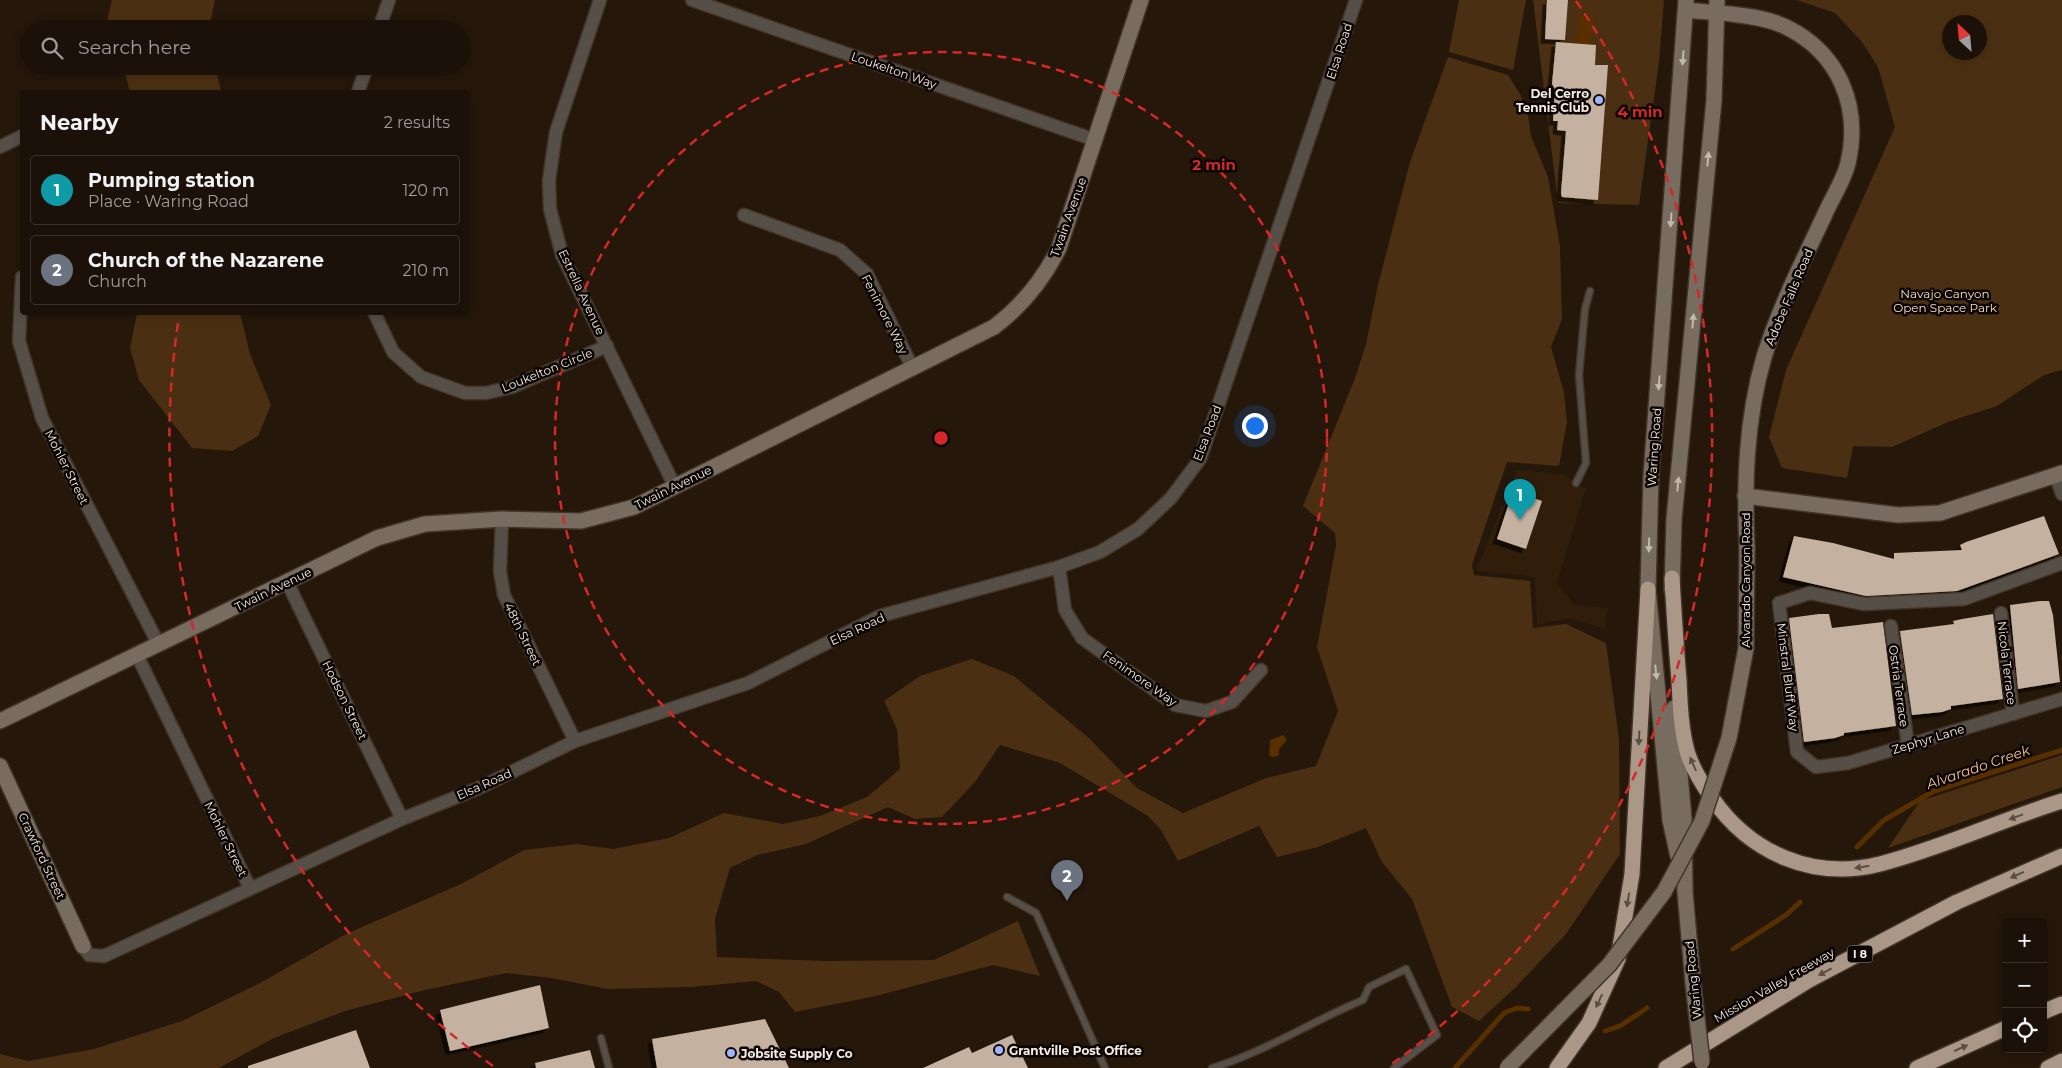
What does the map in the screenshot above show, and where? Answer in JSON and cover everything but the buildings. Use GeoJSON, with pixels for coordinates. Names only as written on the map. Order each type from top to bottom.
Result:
{"type":"FeatureCollection","features":[{"type":"Feature","properties":{"kind":"highway"},"geometry":{"type":"LineString","coordinates":[[1672,578],[1681,709],[1687,752],[1702,784],[1724,817],[1755,844],[1786,859],[1820,868],[1846,870],[1897,859],[2062,801]]}},
{"type":"Feature","properties":{"kind":"highway"},"geometry":{"type":"LineString","coordinates":[[1557,1068],[1589,1023],[1618,959],[1632,874],[1648,589]]}},
{"type":"Feature","properties":{"kind":"highway","name":"Mission Valley Freeway"},"geometry":{"type":"LineString","coordinates":[[1666,1068],[1809,980],[1957,902],[2062,856]]}},
{"type":"Feature","properties":{"kind":"highway"},"geometry":{"type":"LineString","coordinates":[[2047,1010],[2062,1004]]}},
{"type":"Feature","properties":{"kind":"highway"},"geometry":{"type":"LineString","coordinates":[[1916,1068],[2002,1030]]}},
{"type":"Feature","properties":{"kind":"highway"},"geometry":{"type":"LineString","coordinates":[[2048,1068],[2062,1061]]}},
{"type":"Feature","properties":{"kind":"street"},"geometry":{"type":"LineString","coordinates":[[382,20],[389,0]]}},
{"type":"Feature","properties":{"kind":"street","name":"Estrella Avenue"},"geometry":{"type":"LineString","coordinates":[[600,0],[556,132],[549,180],[550,209],[562,255],[676,487]]}},
{"type":"Feature","properties":{"kind":"street","name":"Loukelton Way"},"geometry":{"type":"LineString","coordinates":[[692,0],[1095,140]]}},
{"type":"Feature","properties":{"kind":"street","name":"Twain Avenue"},"geometry":{"type":"LineString","coordinates":[[0,721],[377,538],[425,524],[502,520],[581,520],[634,507],[994,327],[1015,311],[1048,271],[1059,248],[1141,0]]}},
{"type":"Feature","properties":{"kind":"street","name":"Elsa Road"},"geometry":{"type":"LineString","coordinates":[[83,946],[89,955],[104,956],[402,819],[479,788],[575,741],[748,683],[880,616],[1060,567],[1100,552],[1138,529],[1171,498],[1200,459],[1356,0]]}},
{"type":"Feature","properties":{"kind":"street","name":"Adobe Falls Road"},"geometry":{"type":"LineString","coordinates":[[1686,5],[1717,7],[1785,26],[1817,46],[1844,84],[1853,121],[1848,164],[1782,309],[1765,356],[1753,398],[1745,496]]}},
{"type":"Feature","properties":{"kind":"street","name":"Waring Road"},"geometry":{"type":"LineString","coordinates":[[1685,892],[1670,820],[1648,589],[1651,477],[1686,5]]}},
{"type":"Feature","properties":{"kind":"street","name":"Waring Road"},"geometry":{"type":"LineString","coordinates":[[1702,1068],[1685,892],[1684,819],[1675,740],[1672,578],[1675,510],[1714,100],[1717,7]]}},
{"type":"Feature","properties":{"kind":"street"},"geometry":{"type":"LineString","coordinates":[[359,90],[364,75]]}},
{"type":"Feature","properties":{"kind":"street"},"geometry":{"type":"LineString","coordinates":[[0,147],[20,137]]}},
{"type":"Feature","properties":{"kind":"street","name":"Fenimore Way"},"geometry":{"type":"LineString","coordinates":[[744,215],[840,250],[867,274],[913,369]]}},
{"type":"Feature","properties":{"kind":"street","name":"Mohler Street"},"geometry":{"type":"LineString","coordinates":[[20,315],[19,341],[42,418],[158,645]]}},
{"type":"Feature","properties":{"kind":"street","name":"Loukelton Circle"},"geometry":{"type":"LineString","coordinates":[[375,315],[393,352],[421,377],[465,393],[486,393],[512,387],[607,346]]}},
{"type":"Feature","properties":{"kind":"street"},"geometry":{"type":"LineString","coordinates":[[1745,496],[1898,515],[1920,515],[1940,513],[2058,474],[2062,494]]}},
{"type":"Feature","properties":{"kind":"street","name":"Alvarado Canyon Road"},"geometry":{"type":"LineString","coordinates":[[1507,1068],[1609,965],[1664,892],[1702,821],[1729,738],[1746,648],[1747,548],[1745,496]]}},
{"type":"Feature","properties":{"kind":"street","name":"48th Street"},"geometry":{"type":"LineString","coordinates":[[502,520],[500,571],[504,595],[575,741]]}},
{"type":"Feature","properties":{"kind":"street","name":"Minstral Bluff Way"},"geometry":{"type":"LineString","coordinates":[[1798,752],[1779,603],[1810,593],[1864,604],[1964,599],[2062,563]]}},
{"type":"Feature","properties":{"kind":"street","name":"Fenimore Way"},"geometry":{"type":"LineString","coordinates":[[1060,567],[1065,610],[1082,638],[1175,705],[1206,711],[1232,702],[1260,670]]}},
{"type":"Feature","properties":{"kind":"street","name":"Hodson Street"},"geometry":{"type":"LineString","coordinates":[[287,582],[402,819]]}},
{"type":"Feature","properties":{"kind":"street","name":"Nicola Terrace"},"geometry":{"type":"LineString","coordinates":[[2001,613],[2013,714]]}},
{"type":"Feature","properties":{"kind":"street","name":"Ostria Terrace"},"geometry":{"type":"LineString","coordinates":[[1891,626],[1908,745]]}},
{"type":"Feature","properties":{"kind":"street","name":"Mohler Street"},"geometry":{"type":"LineString","coordinates":[[137,655],[250,888]]}},
{"type":"Feature","properties":{"kind":"street","name":"Zephyr Lane"},"geometry":{"type":"LineString","coordinates":[[1798,752],[1816,767],[1848,763],[2062,699]]}},
{"type":"Feature","properties":{"kind":"street","name":"Crawford Street"},"geometry":{"type":"LineString","coordinates":[[0,766],[83,946]]}},
{"type":"Feature","properties":{"kind":"lane"},"geometry":{"type":"LineString","coordinates":[[1576,483],[1586,463],[1579,375],[1585,308],[1590,291]]}},
{"type":"Feature","properties":{"kind":"lane"},"geometry":{"type":"LineString","coordinates":[[1007,897],[1036,913],[1105,1068]]}},
{"type":"Feature","properties":{"kind":"lane"},"geometry":{"type":"LineString","coordinates":[[1212,1068],[1238,1060],[1281,1041],[1322,1017],[1363,1000],[1369,987],[1406,969],[1437,1035],[1394,1068]]}},
{"type":"Feature","properties":{"kind":"lane"},"geometry":{"type":"LineString","coordinates":[[600,1038],[609,1068]]}},
{"type":"Feature","properties":{"kind":"shaded area"},"geometry":{"type":"Polygon","coordinates":[[[1579,15],[1594,16],[1591,44],[1576,43],[1579,15]]]}},
{"type":"Feature","properties":{"kind":"shaded area"},"geometry":{"type":"Polygon","coordinates":[[[1517,470],[1562,474],[1586,489],[1557,582],[1574,605],[1608,608],[1605,629],[1569,618],[1537,625],[1535,577],[1476,571],[1517,470]]]}},
{"type":"Feature","properties":{"kind":"shaded area"},"geometry":{"type":"Polygon","coordinates":[[[1283,735],[1287,740],[1279,749],[1279,755],[1275,757],[1269,756],[1270,740],[1283,735]]]}},
{"type":"Feature","properties":{"kind":"green space"},"geometry":{"type":"Polygon","coordinates":[[[112,0],[215,0],[211,20],[107,20],[112,0]]]}},
{"type":"Feature","properties":{"kind":"green space"},"geometry":{"type":"Polygon","coordinates":[[[1459,0],[1526,0],[1513,70],[1449,52],[1459,0]]]}},
{"type":"Feature","properties":{"kind":"green space","name":"Del Cerro Tennis Club"},"geometry":{"type":"Polygon","coordinates":[[[1533,0],[1664,0],[1659,62],[1639,205],[1558,203],[1533,0]]]}},
{"type":"Feature","properties":{"kind":"green space","name":"Navajo Canyon Open Space Park"},"geometry":{"type":"Polygon","coordinates":[[[1797,0],[2062,0],[2062,370],[2044,375],[1997,406],[1948,422],[1892,447],[1853,446],[1847,478],[1782,468],[1769,437],[1786,370],[1895,127],[1878,67],[1862,42],[1835,13],[1797,0]]]}},
{"type":"Feature","properties":{"kind":"green space"},"geometry":{"type":"Polygon","coordinates":[[[1448,57],[1508,75],[1520,94],[1528,115],[1531,136],[1548,177],[1560,246],[1562,319],[1551,347],[1564,392],[1567,422],[1559,466],[1507,462],[1472,565],[1474,575],[1530,581],[1533,628],[1566,624],[1606,643],[1619,739],[1620,854],[1566,934],[1516,987],[1479,1021],[1452,1007],[1412,899],[1382,862],[1366,828],[1318,847],[1277,857],[1259,826],[1178,861],[1161,830],[1148,816],[1060,763],[1000,745],[975,782],[942,817],[915,819],[888,807],[806,844],[757,855],[730,868],[715,919],[717,957],[826,961],[934,960],[1018,921],[1040,976],[993,965],[876,996],[795,1012],[779,992],[756,981],[691,987],[608,989],[551,978],[506,973],[425,990],[345,1011],[274,1038],[219,1068],[0,1068],[0,1054],[28,1061],[94,1049],[182,1021],[260,983],[346,934],[461,884],[524,850],[577,844],[613,849],[669,838],[724,813],[783,824],[820,816],[867,797],[900,769],[897,729],[884,701],[920,676],[972,659],[1014,676],[1090,739],[1137,788],[1183,813],[1266,778],[1316,766],[1338,711],[1317,647],[1336,545],[1335,533],[1303,506],[1355,378],[1366,344],[1378,285],[1410,162],[1448,57]]]}},
{"type":"Feature","properties":{"kind":"green space"},"geometry":{"type":"Polygon","coordinates":[[[125,75],[218,75],[221,90],[129,90],[125,75]]]}},
{"type":"Feature","properties":{"kind":"green space"},"geometry":{"type":"Polygon","coordinates":[[[137,315],[240,315],[250,354],[271,405],[258,436],[232,451],[192,448],[139,380],[130,348],[137,315]]]}},
{"type":"Feature","properties":{"kind":"green space"},"geometry":{"type":"Polygon","coordinates":[[[2062,755],[2062,787],[1888,848],[1920,801],[2062,755]]]}},
{"type":"Feature","properties":{"kind":"waterway","name":"Alvarado Creek"},"geometry":{"type":"LineString","coordinates":[[1857,847],[1884,820],[1934,791],[2062,750]]}},
{"type":"Feature","properties":{"kind":"waterway","name":"Alvarado Creek"},"geometry":{"type":"LineString","coordinates":[[1733,949],[1786,915],[1800,902]]}},
{"type":"Feature","properties":{"kind":"waterway","name":"Alvarado Creek"},"geometry":{"type":"LineString","coordinates":[[1455,1068],[1504,1013],[1517,1008],[1528,1009]]}},
{"type":"Feature","properties":{"kind":"waterway","name":"Alvarado Creek"},"geometry":{"type":"LineString","coordinates":[[1605,1031],[1620,1026],[1647,1008]]}},
{"type":"Feature","properties":{"kind":"place","name":"Del Cerro Tennis Club"},"geometry":{"type":"Point","coordinates":[1599,100]}},
{"type":"Feature","properties":{"kind":"place","name":"Pumping station"},"geometry":{"type":"Point","coordinates":[1520,520]}},
{"type":"Feature","properties":{"kind":"place","name":"Church of the Nazarene"},"geometry":{"type":"Point","coordinates":[1067,901]}},
{"type":"Feature","properties":{"kind":"place","name":"Grantville Post Office"},"geometry":{"type":"Point","coordinates":[999,1050]}},
{"type":"Feature","properties":{"kind":"place","name":"Jobsite Supply Co"},"geometry":{"type":"Point","coordinates":[731,1053]}}]}
